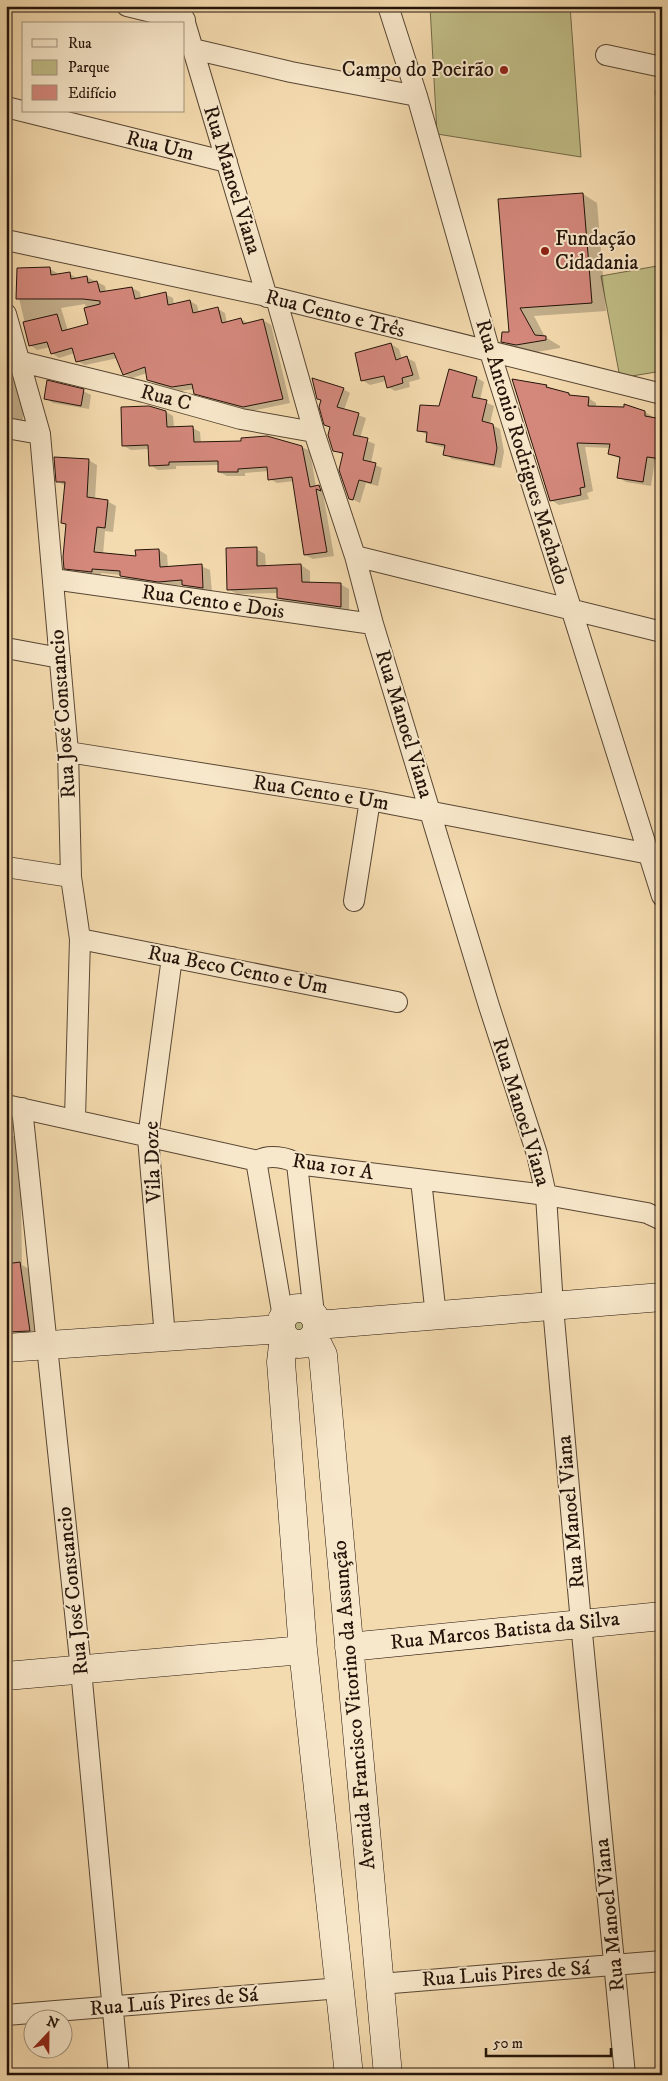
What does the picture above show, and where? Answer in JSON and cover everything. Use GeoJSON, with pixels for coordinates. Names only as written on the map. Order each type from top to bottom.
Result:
{"type":"FeatureCollection","features":[{"type":"Feature","properties":{"kind":"main road"},"geometry":{"type":"LineString","coordinates":[[6,1348],[283,1327],[292,1343],[298,1344],[304,1343],[315,1325],[662,1298]]}},
{"type":"Feature","properties":{"kind":"main road","name":"Avenida Francisco Vitorino da Assunção"},"geometry":{"type":"LineString","coordinates":[[315,1325],[322,1355],[388,2073]]}},
{"type":"Feature","properties":{"kind":"main road","name":"Avenida Francisco Vitorino da Assunção"},"geometry":{"type":"LineString","coordinates":[[283,1327],[281,1362],[304,1650],[349,2075]]}},
{"type":"Feature","properties":{"kind":"main road","name":"Rua Marcos Batista da Silva"},"geometry":{"type":"LineString","coordinates":[[349,1647],[662,1616]]}},
{"type":"Feature","properties":{"kind":"main road"},"geometry":{"type":"LineString","coordinates":[[324,1626],[339,1629],[349,1647],[339,1666],[328,1670],[317,1668],[304,1650],[311,1632],[317,1627],[324,1626]]}},
{"type":"Feature","properties":{"kind":"main road"},"geometry":{"type":"LineString","coordinates":[[6,1676],[304,1650]]}},
{"type":"Feature","properties":{"kind":"main road"},"geometry":{"type":"LineString","coordinates":[[360,2075],[388,2073]]}},
{"type":"Feature","properties":{"kind":"street"},"geometry":{"type":"LineString","coordinates":[[127,6],[182,13]]}},
{"type":"Feature","properties":{"kind":"street","name":"Rua Antonio Rodrigues Machado"},"geometry":{"type":"LineString","coordinates":[[388,6],[417,96],[490,352],[570,608],[655,855],[662,896]]}},
{"type":"Feature","properties":{"kind":"street","name":"Rua Manoel Viana"},"geometry":{"type":"LineString","coordinates":[[185,23],[227,162],[355,556],[373,624],[489,1006],[537,1154],[546,1196],[553,1307],[581,1623],[625,2075]]}},
{"type":"Feature","properties":{"kind":"street"},"geometry":{"type":"LineString","coordinates":[[193,49],[300,74],[417,96]]}},
{"type":"Feature","properties":{"kind":"street"},"geometry":{"type":"LineString","coordinates":[[606,55],[662,67]]}},
{"type":"Feature","properties":{"kind":"street","name":"Rua Um"},"geometry":{"type":"LineString","coordinates":[[6,107],[22,111]]}},
{"type":"Feature","properties":{"kind":"street","name":"Rua Um"},"geometry":{"type":"LineString","coordinates":[[26,112],[227,162]]}},
{"type":"Feature","properties":{"kind":"street","name":"Rua Cento e Três"},"geometry":{"type":"LineString","coordinates":[[6,240],[271,298],[662,394]]}},
{"type":"Feature","properties":{"kind":"street","name":"Rua José Constancio"},"geometry":{"type":"LineString","coordinates":[[6,314],[40,434],[60,658],[68,752],[71,877],[80,939],[75,1118]]}},
{"type":"Feature","properties":{"kind":"street","name":"Rua C"},"geometry":{"type":"LineString","coordinates":[[18,361],[144,392],[241,419],[314,432]]}},
{"type":"Feature","properties":{"kind":"street"},"geometry":{"type":"LineString","coordinates":[[6,428],[40,434]]}},
{"type":"Feature","properties":{"kind":"street"},"geometry":{"type":"LineString","coordinates":[[355,556],[662,632]]}},
{"type":"Feature","properties":{"kind":"street","name":"Rua Cento e Dois"},"geometry":{"type":"LineString","coordinates":[[53,579],[373,624]]}},
{"type":"Feature","properties":{"kind":"street"},"geometry":{"type":"LineString","coordinates":[[6,648],[60,658]]}},
{"type":"Feature","properties":{"kind":"street","name":"Rua Cento e Um"},"geometry":{"type":"LineString","coordinates":[[68,752],[370,800],[655,855]]}},
{"type":"Feature","properties":{"kind":"street"},"geometry":{"type":"LineString","coordinates":[[354,901],[370,800]]}},
{"type":"Feature","properties":{"kind":"street"},"geometry":{"type":"LineString","coordinates":[[6,867],[71,877]]}},
{"type":"Feature","properties":{"kind":"street","name":"Rua Beco Cento e Um"},"geometry":{"type":"LineString","coordinates":[[80,939],[397,1002]]}},
{"type":"Feature","properties":{"kind":"street","name":"Vila Doze"},"geometry":{"type":"LineString","coordinates":[[165,1337],[148,1138],[172,957]]}},
{"type":"Feature","properties":{"kind":"street","name":"Rua José Constancio"},"geometry":{"type":"LineString","coordinates":[[14,1106],[48,1346],[120,2075]]}},
{"type":"Feature","properties":{"kind":"street","name":"Rua 101 A"},"geometry":{"type":"LineString","coordinates":[[14,1106],[75,1118],[148,1138],[258,1161],[266,1158],[285,1159],[298,1164],[546,1196],[647,1213],[662,1220]]}},
{"type":"Feature","properties":{"kind":"street"},"geometry":{"type":"LineString","coordinates":[[258,1161],[283,1327]]}},
{"type":"Feature","properties":{"kind":"street"},"geometry":{"type":"LineString","coordinates":[[298,1164],[315,1325]]}},
{"type":"Feature","properties":{"kind":"street"},"geometry":{"type":"LineString","coordinates":[[421,1180],[436,1316]]}},
{"type":"Feature","properties":{"kind":"street","name":"Rua Luis Pires de Sá"},"geometry":{"type":"LineString","coordinates":[[380,1984],[662,1962]]}},
{"type":"Feature","properties":{"kind":"street","name":"Rua Luís Pires de Sá"},"geometry":{"type":"LineString","coordinates":[[6,2015],[114,2008],[341,1988]]}},
{"type":"Feature","properties":{"kind":"green space","name":"Campo do Poeirão"},"geometry":{"type":"Polygon","coordinates":[[[430,6],[570,6],[581,157],[437,134],[430,6]]]}},
{"type":"Feature","properties":{"kind":"green space"},"geometry":{"type":"Polygon","coordinates":[[[657,266],[662,291],[662,371],[620,378],[601,276],[657,266]]]}},
{"type":"Feature","properties":{"kind":"green space"},"geometry":{"type":"Polygon","coordinates":[[[296,1312],[306,1313],[305,1338],[295,1339],[288,1317],[296,1312]]]}},
{"type":"Feature","properties":{"kind":"building","name":"Fundação Cidadania"},"geometry":{"type":"Polygon","coordinates":[[[583,193],[592,303],[520,308],[535,335],[546,336],[546,340],[516,345],[501,342],[502,332],[509,332],[498,199],[583,193]]]}},
{"type":"Feature","properties":{"kind":"building"},"geometry":{"type":"Polygon","coordinates":[[[50,267],[51,275],[70,272],[71,279],[87,276],[88,283],[97,281],[100,292],[132,287],[135,299],[166,292],[168,305],[190,300],[193,313],[218,307],[222,323],[241,318],[243,324],[263,319],[283,399],[243,407],[194,394],[192,384],[172,387],[147,380],[145,367],[123,375],[114,353],[76,362],[72,348],[51,354],[47,342],[29,346],[23,322],[57,314],[62,331],[88,324],[84,308],[100,304],[100,301],[83,299],[16,299],[17,268],[50,267]]]}},
{"type":"Feature","properties":{"kind":"building"},"geometry":{"type":"Polygon","coordinates":[[[391,343],[396,360],[407,356],[413,375],[402,378],[403,383],[387,388],[384,376],[361,381],[355,353],[391,343]]]}},
{"type":"Feature","properties":{"kind":"building"},"geometry":{"type":"Polygon","coordinates":[[[449,369],[477,377],[472,397],[487,400],[482,421],[493,424],[497,448],[494,465],[443,455],[445,445],[426,442],[427,432],[417,431],[420,405],[439,406],[449,369]]]}},
{"type":"Feature","properties":{"kind":"building"},"geometry":{"type":"Polygon","coordinates":[[[312,378],[344,388],[337,407],[359,413],[353,435],[368,438],[363,460],[376,463],[371,483],[359,480],[353,500],[349,499],[339,470],[343,453],[333,451],[328,435],[330,427],[324,425],[319,407],[321,400],[317,399],[312,378]]]}},
{"type":"Feature","properties":{"kind":"building"},"geometry":{"type":"Polygon","coordinates":[[[512,379],[547,385],[546,387],[569,393],[569,395],[589,397],[588,406],[624,407],[624,404],[645,411],[645,416],[662,419],[662,459],[647,457],[643,482],[617,478],[620,457],[608,454],[610,444],[577,443],[585,487],[580,488],[581,495],[550,501],[512,379]]]}},
{"type":"Feature","properties":{"kind":"building"},"geometry":{"type":"Polygon","coordinates":[[[47,380],[84,389],[81,406],[44,399],[47,380]]]}},
{"type":"Feature","properties":{"kind":"building"},"geometry":{"type":"Polygon","coordinates":[[[149,406],[166,411],[167,427],[193,426],[194,442],[241,441],[241,438],[267,436],[302,446],[310,487],[319,485],[321,491],[316,489],[327,552],[304,555],[292,477],[268,480],[267,467],[238,469],[238,472],[218,472],[218,461],[169,462],[169,465],[149,466],[148,445],[122,446],[121,407],[149,406]]]}},
{"type":"Feature","properties":{"kind":"building"},"geometry":{"type":"Polygon","coordinates":[[[54,457],[89,459],[87,497],[108,500],[105,528],[97,527],[94,552],[136,556],[135,550],[159,549],[160,567],[202,564],[203,588],[182,585],[182,580],[158,582],[120,576],[120,571],[92,569],[92,572],[64,569],[63,557],[66,524],[61,523],[65,482],[56,482],[54,457]]]}},
{"type":"Feature","properties":{"kind":"building"},"geometry":{"type":"Polygon","coordinates":[[[257,547],[257,566],[301,564],[302,582],[341,583],[341,607],[277,598],[277,588],[227,590],[226,548],[257,547]]]}},
{"type":"Feature","properties":{"kind":"building"},"geometry":{"type":"Polygon","coordinates":[[[20,1262],[30,1331],[6,1332],[6,1264],[20,1262]]]}},
{"type":"Feature","properties":{"kind":"place","name":"Campo do Poeirão"},"geometry":{"type":"Point","coordinates":[504,70]}},
{"type":"Feature","properties":{"kind":"place","name":"Fundação Cidadania"},"geometry":{"type":"Point","coordinates":[545,251]}}]}
